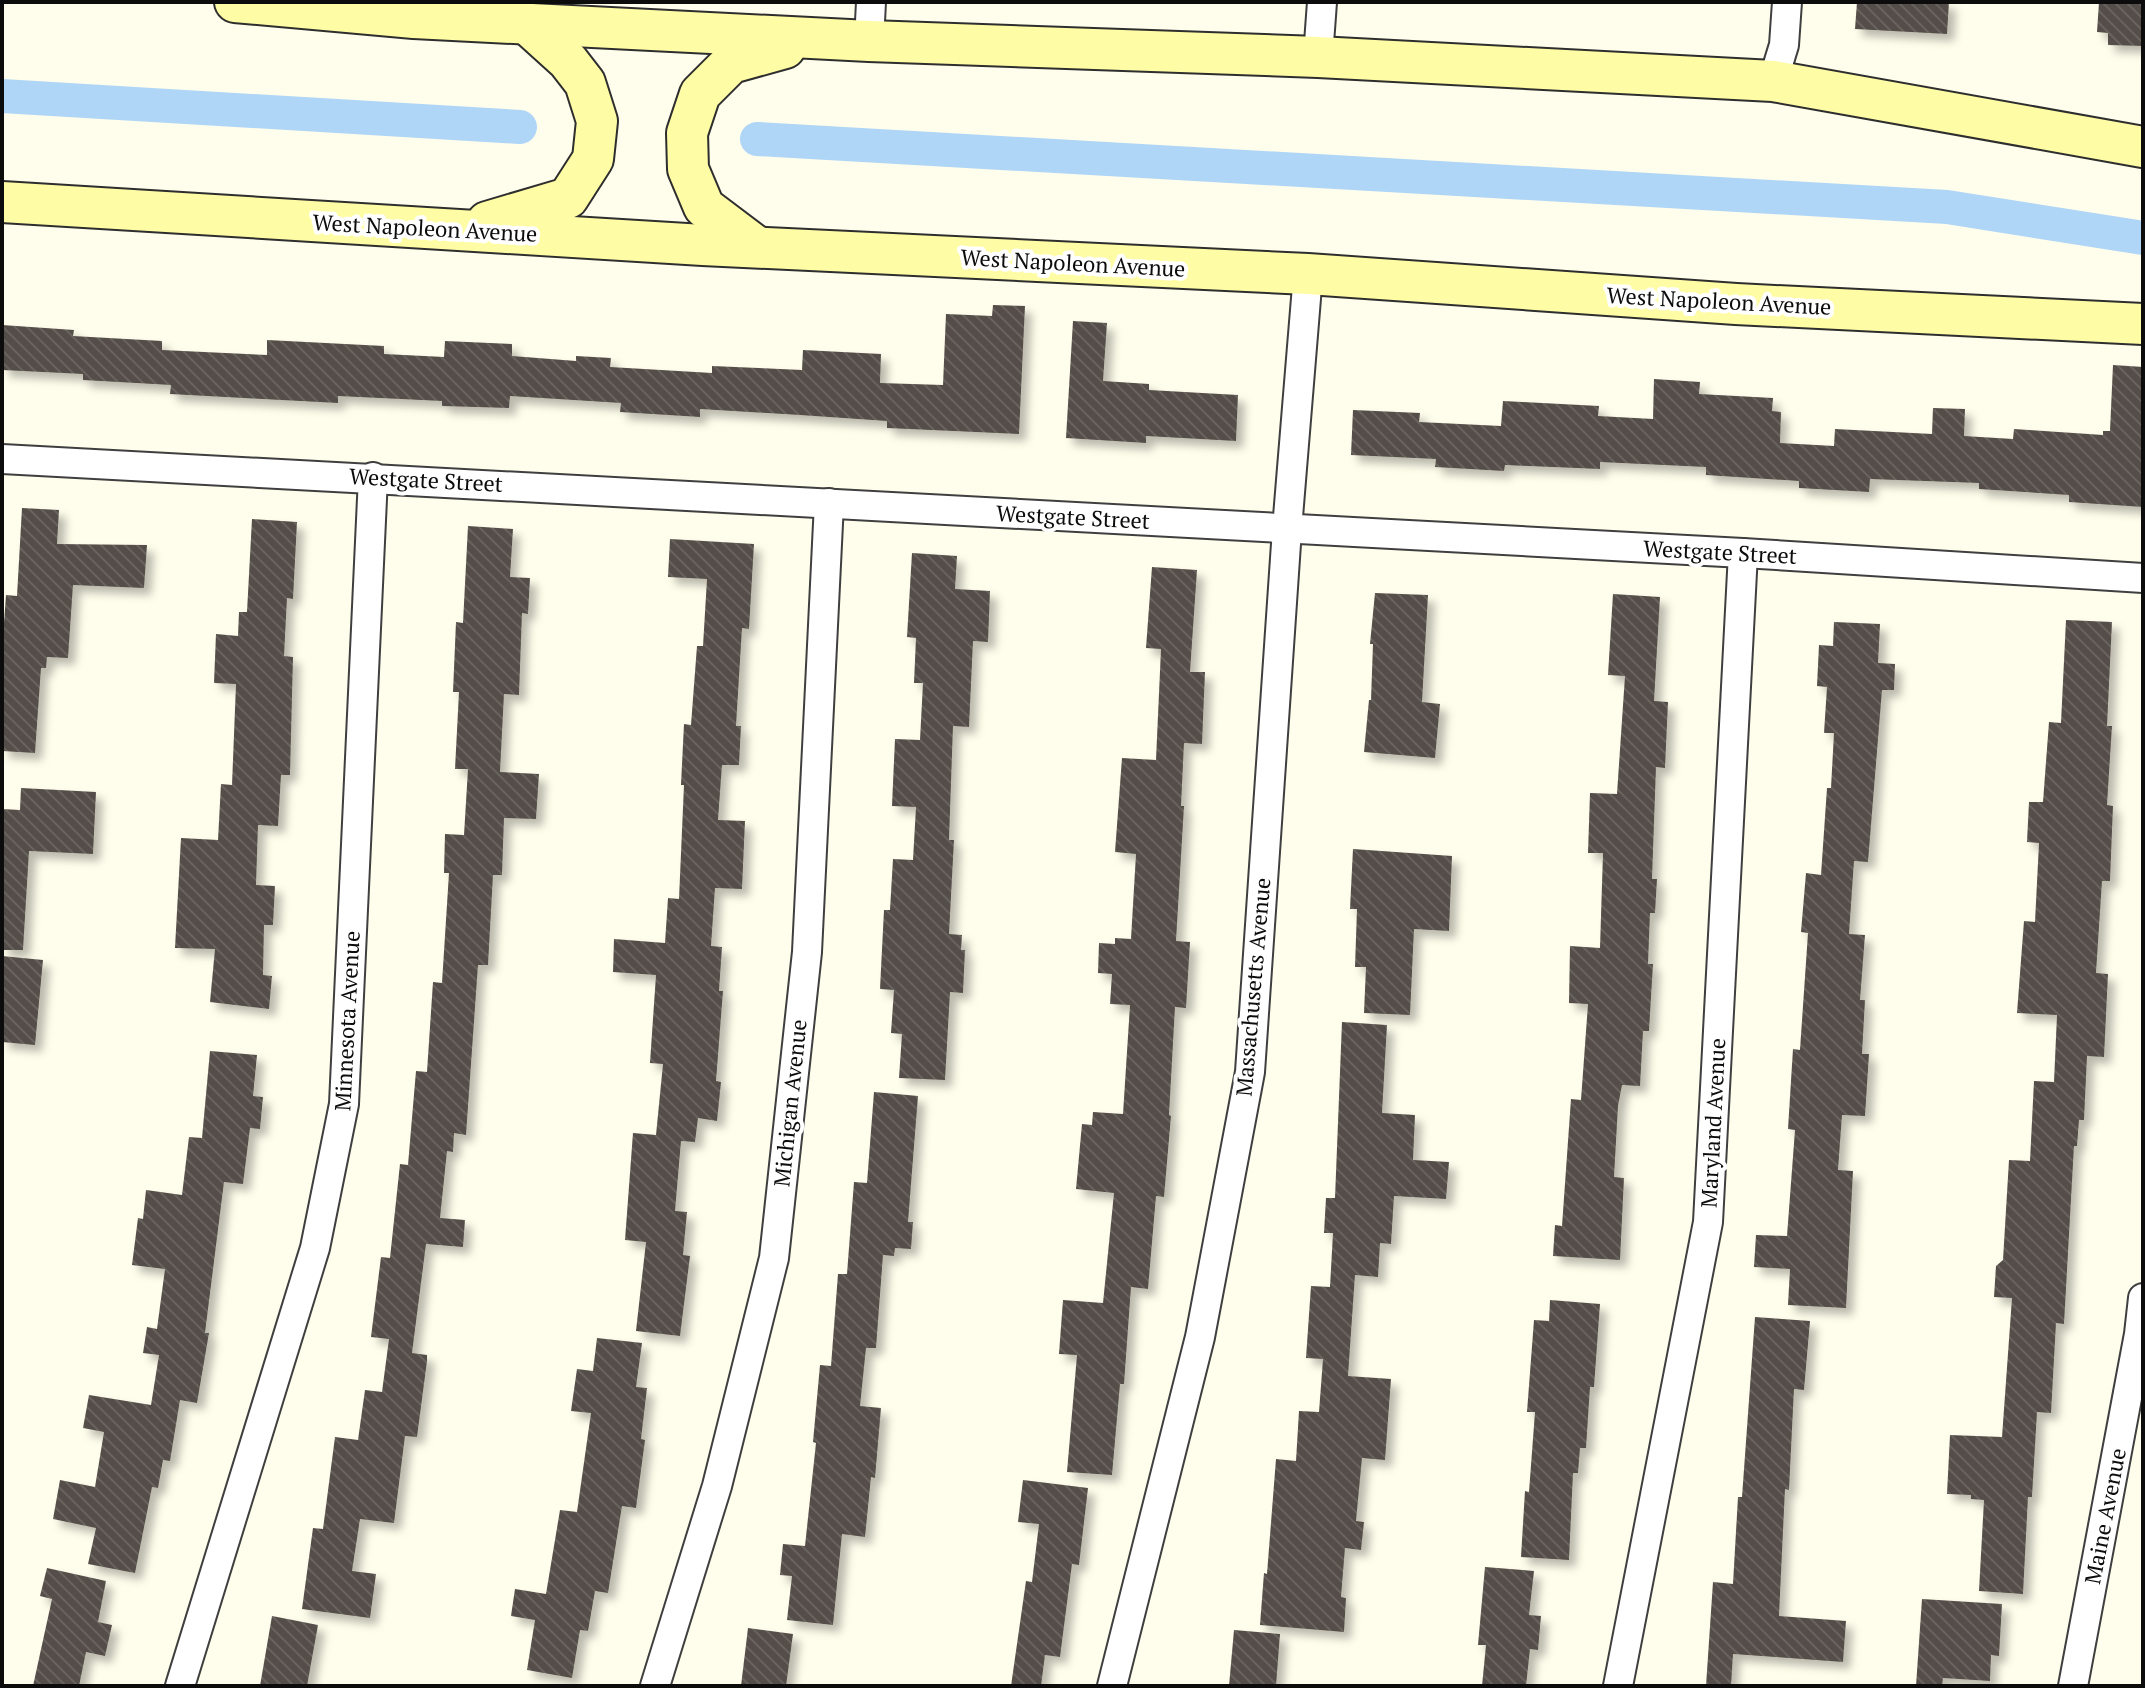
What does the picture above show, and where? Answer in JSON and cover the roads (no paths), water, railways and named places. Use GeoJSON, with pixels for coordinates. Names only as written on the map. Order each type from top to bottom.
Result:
{"type":"FeatureCollection","features":[{"type":"Feature","properties":{"kind":"main road"},"geometry":{"type":"LineString","coordinates":[[235,2],[414,10],[526,23],[823,38]]}},
{"type":"Feature","properties":{"kind":"main road"},"geometry":{"type":"LineString","coordinates":[[757,247],[704,207],[688,169],[687,133],[700,94],[731,63],[823,38],[870,21],[1318,57],[1773,81],[2143,147]]}},
{"type":"Feature","properties":{"kind":"main road"},"geometry":{"type":"LineString","coordinates":[[460,230],[568,198],[593,159],[597,121],[585,83],[568,61],[526,23]]}},
{"type":"Feature","properties":{"kind":"main road","name":"West Napoleon Avenue"},"geometry":{"type":"LineString","coordinates":[[2,202],[757,247],[1308,274],[1736,304],[2143,324]]}},
{"type":"Feature","properties":{"kind":"street"},"geometry":{"type":"LineString","coordinates":[[1318,57],[1322,2]]}},
{"type":"Feature","properties":{"kind":"street"},"geometry":{"type":"LineString","coordinates":[[1773,81],[1784,45],[1787,2]]}},
{"type":"Feature","properties":{"kind":"street","name":"Massachusetts Avenue"},"geometry":{"type":"LineString","coordinates":[[1112,1686],[1200,1337],[1250,1072],[1287,529],[1308,274]]}},
{"type":"Feature","properties":{"kind":"street","name":"Westgate Street"},"geometry":{"type":"LineString","coordinates":[[2,459],[1743,553],[2143,578]]}},
{"type":"Feature","properties":{"kind":"street","name":"Minnesota Avenue"},"geometry":{"type":"LineString","coordinates":[[180,1686],[315,1248],[344,1104],[373,477]]}},
{"type":"Feature","properties":{"kind":"street","name":"Michigan Avenue"},"geometry":{"type":"LineString","coordinates":[[655,1686],[717,1486],[774,1258],[807,952],[829,503]]}},
{"type":"Feature","properties":{"kind":"street","name":"Maryland Avenue"},"geometry":{"type":"LineString","coordinates":[[1618,1686],[1708,1222],[1743,553]]}},
{"type":"Feature","properties":{"kind":"street","name":"Maine Avenue"},"geometry":{"type":"LineString","coordinates":[[2073,1686],[2139,1334],[2143,1298]]}},
{"type":"Feature","properties":{"kind":"waterway"},"geometry":{"type":"LineString","coordinates":[[2,96],[520,127]]}},
{"type":"Feature","properties":{"kind":"waterway"},"geometry":{"type":"LineString","coordinates":[[757,139],[1947,207],[2143,238]]}}]}
